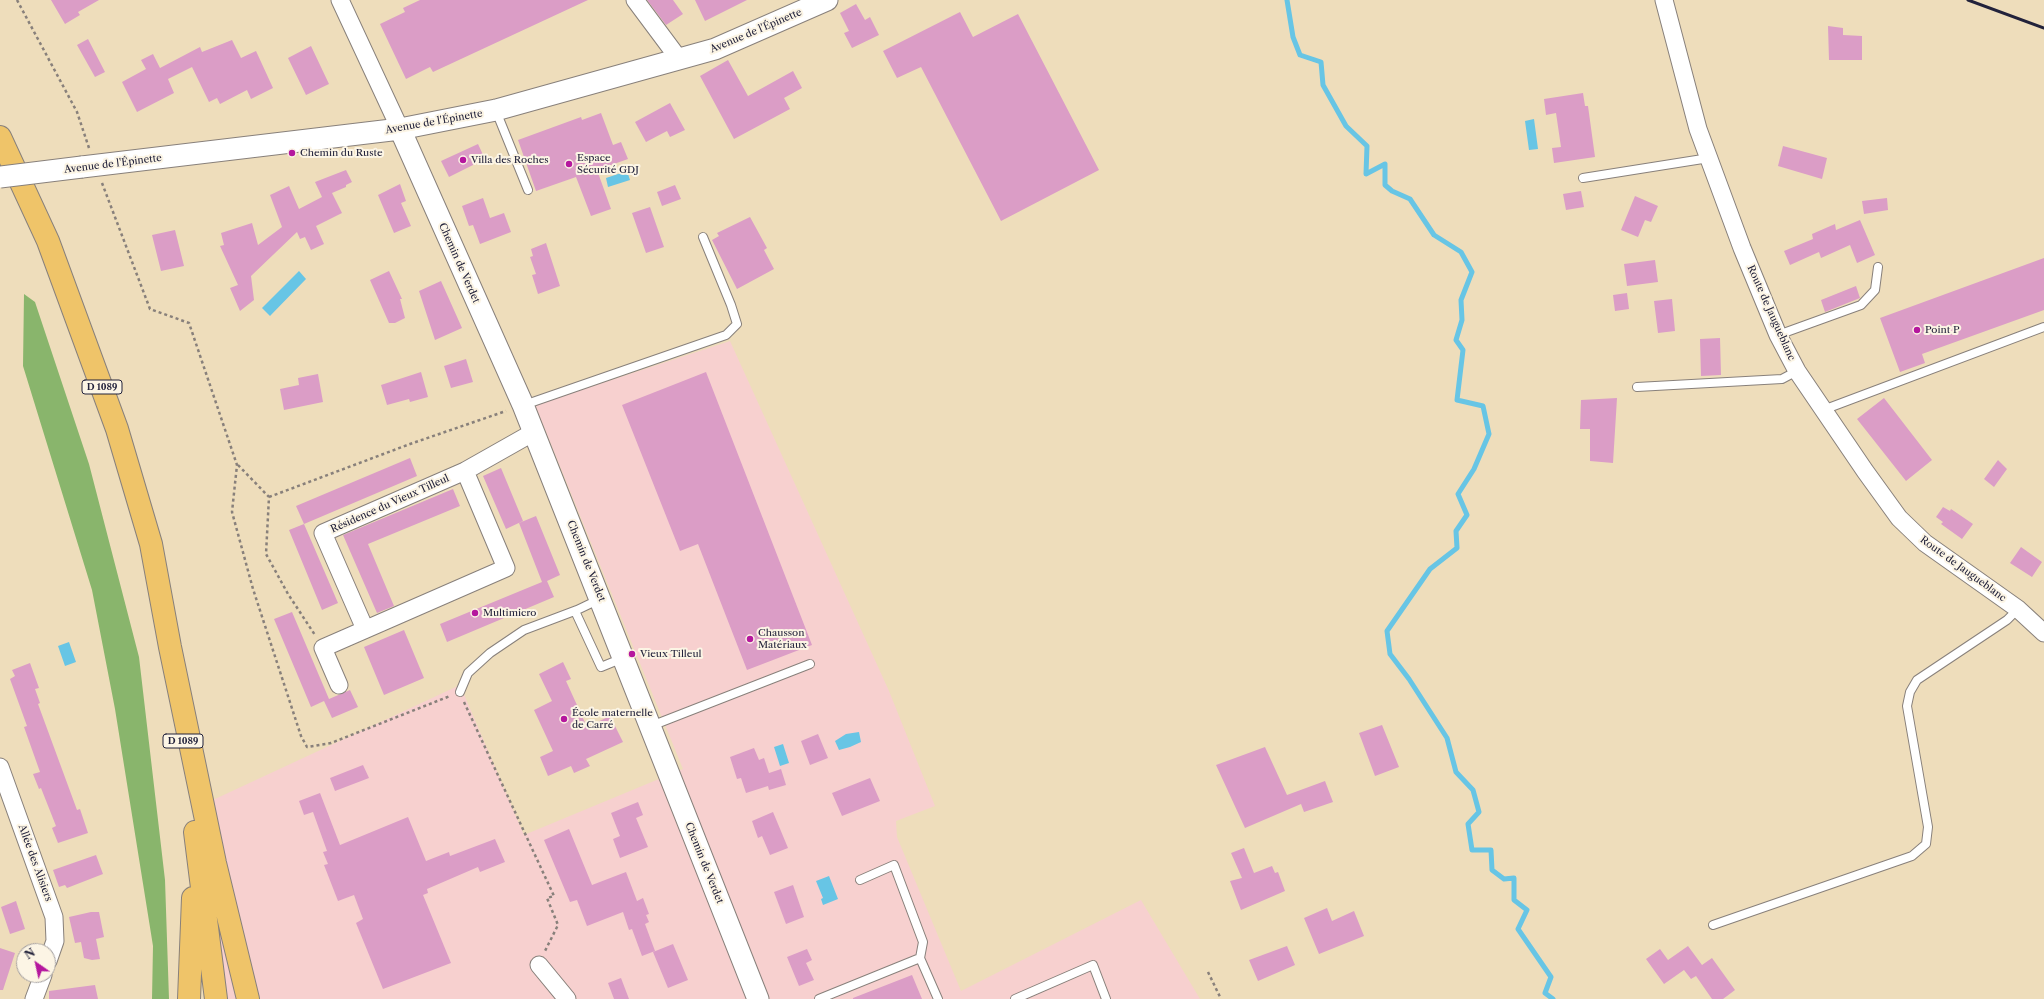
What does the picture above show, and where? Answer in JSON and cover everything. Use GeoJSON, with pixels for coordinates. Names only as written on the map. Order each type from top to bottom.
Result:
{"type":"FeatureCollection","features":[{"type":"Feature","properties":{"kind":"highway","name":"D 1089"},"geometry":{"type":"LineString","coordinates":[[0,137],[48,241],[117,429],[151,544],[170,646],[216,999]]}},
{"type":"Feature","properties":{"kind":"highway"},"geometry":{"type":"LineString","coordinates":[[170,646],[215,863],[248,999]]}},
{"type":"Feature","properties":{"kind":"highway"},"geometry":{"type":"LineString","coordinates":[[189,999],[195,835]]}},
{"type":"Feature","properties":{"kind":"street"},"geometry":{"type":"LineString","coordinates":[[340,0],[400,129]]}},
{"type":"Feature","properties":{"kind":"street"},"geometry":{"type":"LineString","coordinates":[[635,0],[679,59]]}},
{"type":"Feature","properties":{"kind":"street","name":"Avenue de l'Épinette"},"geometry":{"type":"LineString","coordinates":[[0,177],[400,129],[496,110],[715,49],[827,0]]}},
{"type":"Feature","properties":{"kind":"street","name":"Route de Jaugueblanc"},"geometry":{"type":"LineString","coordinates":[[1664,0],[1698,129],[1742,248],[1778,335],[1797,371],[1899,518],[1936,551],[2018,609],[2044,633]]}},
{"type":"Feature","properties":{"kind":"street","name":"Chemin de Verdet"},"geometry":{"type":"LineString","coordinates":[[400,129],[523,405],[758,999]]}},
{"type":"Feature","properties":{"kind":"street","name":"Résidence du Vieux Tilleul"},"geometry":{"type":"LineString","coordinates":[[365,629],[323,533],[465,471],[534,432]]}},
{"type":"Feature","properties":{"kind":"street"},"geometry":{"type":"LineString","coordinates":[[339,685],[323,648],[506,568],[465,471]]}},
{"type":"Feature","properties":{"kind":"street","name":"Allée des Alisiers"},"geometry":{"type":"LineString","coordinates":[[0,767],[54,917],[54,943]]}},
{"type":"Feature","properties":{"kind":"street"},"geometry":{"type":"LineString","coordinates":[[539,965],[567,999]]}},
{"type":"Feature","properties":{"kind":"street"},"geometry":{"type":"LineString","coordinates":[[34,999],[40,983]]}},
{"type":"Feature","properties":{"kind":"lane"},"geometry":{"type":"LineString","coordinates":[[496,110],[528,190]]}},
{"type":"Feature","properties":{"kind":"lane"},"geometry":{"type":"LineString","coordinates":[[1583,178],[1709,158]]}},
{"type":"Feature","properties":{"kind":"lane"},"geometry":{"type":"LineString","coordinates":[[523,405],[726,335],[736,324],[731,305],[703,237]]}},
{"type":"Feature","properties":{"kind":"lane"},"geometry":{"type":"LineString","coordinates":[[1778,335],[1861,305],[1875,290],[1878,267]]}},
{"type":"Feature","properties":{"kind":"lane"},"geometry":{"type":"LineString","coordinates":[[1823,410],[2044,327]]}},
{"type":"Feature","properties":{"kind":"lane"},"geometry":{"type":"LineString","coordinates":[[1637,387],[1782,378],[1797,371]]}},
{"type":"Feature","properties":{"kind":"lane"},"geometry":{"type":"LineString","coordinates":[[460,692],[468,674],[490,653],[524,630],[577,610],[601,599]]}},
{"type":"Feature","properties":{"kind":"lane"},"geometry":{"type":"LineString","coordinates":[[1713,925],[1912,856],[1926,844],[1928,827],[1907,706],[1910,692],[1917,680],[2007,620],[2018,609]]}},
{"type":"Feature","properties":{"kind":"lane"},"geometry":{"type":"LineString","coordinates":[[577,610],[575,611],[601,667],[623,658]]}},
{"type":"Feature","properties":{"kind":"lane"},"geometry":{"type":"LineString","coordinates":[[650,727],[810,664]]}},
{"type":"Feature","properties":{"kind":"lane"},"geometry":{"type":"LineString","coordinates":[[860,880],[894,865],[923,942],[920,958],[938,999]]}},
{"type":"Feature","properties":{"kind":"lane"},"geometry":{"type":"LineString","coordinates":[[819,999],[920,958]]}},
{"type":"Feature","properties":{"kind":"lane"},"geometry":{"type":"LineString","coordinates":[[1015,999],[1092,965],[1106,999]]}},
{"type":"Feature","properties":{"kind":"path"},"geometry":{"type":"LineString","coordinates":[[16,0],[76,112],[89,166],[150,309],[189,323],[237,465],[269,497],[266,554],[288,594],[323,648]]}},
{"type":"Feature","properties":{"kind":"path"},"geometry":{"type":"LineString","coordinates":[[269,497],[410,444],[523,405]]}},
{"type":"Feature","properties":{"kind":"path"},"geometry":{"type":"LineString","coordinates":[[460,692],[554,896],[547,898],[558,925],[539,965]]}},
{"type":"Feature","properties":{"kind":"path"},"geometry":{"type":"LineString","coordinates":[[1208,972],[1221,999]]}},
{"type":"Feature","properties":{"kind":"shaded area"},"geometry":{"type":"Polygon","coordinates":[[[730,341],[889,691],[935,806],[896,821],[897,837],[961,991],[1141,900],[1200,999],[228,999],[200,806],[460,685],[524,835],[683,769],[535,405],[730,341]]]}},
{"type":"Feature","properties":{"kind":"green space"},"geometry":{"type":"Polygon","coordinates":[[[24,294],[35,302],[89,464],[139,657],[165,880],[169,999],[152,999],[153,946],[115,709],[92,590],[23,366],[24,294]]]}},
{"type":"Feature","properties":{"kind":"water"},"geometry":{"type":"Polygon","coordinates":[[[1534,119],[1538,149],[1529,150],[1525,121],[1534,119]]]}},
{"type":"Feature","properties":{"kind":"water"},"geometry":{"type":"Polygon","coordinates":[[[627,171],[630,180],[608,187],[606,178],[627,171]]]}},
{"type":"Feature","properties":{"kind":"water"},"geometry":{"type":"Polygon","coordinates":[[[299,271],[306,279],[270,316],[262,308],[299,271]]]}},
{"type":"Feature","properties":{"kind":"water"},"geometry":{"type":"Polygon","coordinates":[[[69,642],[76,662],[65,666],[58,646],[69,642]]]}},
{"type":"Feature","properties":{"kind":"water"},"geometry":{"type":"Polygon","coordinates":[[[859,732],[861,742],[839,750],[835,741],[846,734],[859,732]]]}},
{"type":"Feature","properties":{"kind":"water"},"geometry":{"type":"Polygon","coordinates":[[[783,744],[789,763],[780,766],[774,747],[783,744]]]}},
{"type":"Feature","properties":{"kind":"water"},"geometry":{"type":"Polygon","coordinates":[[[829,876],[838,899],[823,905],[821,899],[823,898],[816,881],[829,876]]]}},
{"type":"Feature","properties":{"kind":"building"},"geometry":{"type":"Polygon","coordinates":[[[51,0],[99,0],[78,12],[80,15],[65,24],[51,0]]]}},
{"type":"Feature","properties":{"kind":"building"},"geometry":{"type":"Polygon","coordinates":[[[420,0],[588,0],[433,72],[430,67],[406,79],[380,24],[405,12],[403,8],[420,0]]]}},
{"type":"Feature","properties":{"kind":"building"},"geometry":{"type":"Polygon","coordinates":[[[647,0],[673,0],[683,14],[666,25],[647,0]]]}},
{"type":"Feature","properties":{"kind":"building"},"geometry":{"type":"Polygon","coordinates":[[[695,0],[747,0],[705,21],[695,0]]]}},
{"type":"Feature","properties":{"kind":"building"},"geometry":{"type":"Polygon","coordinates":[[[856,4],[865,20],[870,17],[879,35],[852,48],[844,33],[849,31],[840,13],[856,4]]]}},
{"type":"Feature","properties":{"kind":"building"},"geometry":{"type":"Polygon","coordinates":[[[960,12],[973,37],[1018,14],[1099,170],[1001,221],[921,67],[897,78],[883,51],[960,12]]]}},
{"type":"Feature","properties":{"kind":"building"},"geometry":{"type":"Polygon","coordinates":[[[1828,26],[1843,28],[1843,35],[1862,36],[1862,60],[1829,60],[1828,26]]]}},
{"type":"Feature","properties":{"kind":"building"},"geometry":{"type":"Polygon","coordinates":[[[88,39],[105,72],[95,77],[77,45],[88,39]]]}},
{"type":"Feature","properties":{"kind":"building"},"geometry":{"type":"Polygon","coordinates":[[[232,40],[241,58],[256,51],[273,88],[251,99],[247,90],[220,104],[217,98],[209,102],[192,67],[168,79],[174,93],[137,112],[122,82],[146,69],[141,60],[153,54],[160,68],[200,47],[202,52],[232,40]]]}},
{"type":"Feature","properties":{"kind":"building"},"geometry":{"type":"Polygon","coordinates":[[[311,46],[329,84],[306,95],[288,58],[311,46]]]}},
{"type":"Feature","properties":{"kind":"building"},"geometry":{"type":"Polygon","coordinates":[[[728,60],[748,96],[793,71],[802,88],[784,98],[790,109],[734,139],[700,76],[728,60]]]}},
{"type":"Feature","properties":{"kind":"building"},"geometry":{"type":"Polygon","coordinates":[[[1583,93],[1585,106],[1588,106],[1595,157],[1554,163],[1552,148],[1561,147],[1556,113],[1546,115],[1544,99],[1583,93]]]}},
{"type":"Feature","properties":{"kind":"building"},"geometry":{"type":"Polygon","coordinates":[[[670,103],[685,130],[670,137],[667,131],[646,142],[635,122],[670,103]]]}},
{"type":"Feature","properties":{"kind":"building","name":"Espace Sécurité GDJ"},"geometry":{"type":"Polygon","coordinates":[[[601,113],[613,145],[621,142],[628,159],[597,170],[611,209],[591,216],[576,177],[536,191],[518,140],[581,117],[582,120],[601,113]]]}},
{"type":"Feature","properties":{"kind":"building","name":"Villa des Roches"},"geometry":{"type":"Polygon","coordinates":[[[478,144],[485,159],[449,177],[441,161],[478,144]]]}},
{"type":"Feature","properties":{"kind":"building"},"geometry":{"type":"Polygon","coordinates":[[[1783,146],[1827,158],[1822,179],[1778,166],[1783,146]]]}},
{"type":"Feature","properties":{"kind":"building"},"geometry":{"type":"Polygon","coordinates":[[[346,170],[352,182],[346,185],[346,187],[332,193],[342,213],[316,226],[324,244],[311,250],[305,237],[300,239],[297,232],[251,276],[254,300],[240,311],[230,288],[238,285],[220,246],[224,245],[221,233],[252,223],[258,245],[282,227],[270,195],[289,186],[299,209],[322,197],[315,182],[346,170]]]}},
{"type":"Feature","properties":{"kind":"building"},"geometry":{"type":"Polygon","coordinates":[[[400,184],[406,201],[401,203],[411,226],[394,233],[378,195],[400,184]]]}},
{"type":"Feature","properties":{"kind":"building"},"geometry":{"type":"Polygon","coordinates":[[[675,185],[681,199],[662,206],[657,192],[675,185]]]}},
{"type":"Feature","properties":{"kind":"building"},"geometry":{"type":"Polygon","coordinates":[[[1581,191],[1584,207],[1566,210],[1563,194],[1581,191]]]}},
{"type":"Feature","properties":{"kind":"building"},"geometry":{"type":"Polygon","coordinates":[[[1635,196],[1658,206],[1651,222],[1645,220],[1638,237],[1621,230],[1635,196]]]}},
{"type":"Feature","properties":{"kind":"building"},"geometry":{"type":"Polygon","coordinates":[[[483,198],[490,218],[504,213],[511,232],[480,244],[473,225],[469,226],[462,206],[483,198]]]}},
{"type":"Feature","properties":{"kind":"building"},"geometry":{"type":"Polygon","coordinates":[[[1887,198],[1888,210],[1864,214],[1862,201],[1887,198]]]}},
{"type":"Feature","properties":{"kind":"building"},"geometry":{"type":"Polygon","coordinates":[[[650,207],[664,247],[646,253],[632,213],[650,207]]]}},
{"type":"Feature","properties":{"kind":"building"},"geometry":{"type":"Polygon","coordinates":[[[750,217],[767,248],[764,250],[774,269],[737,289],[712,240],[719,236],[717,233],[750,217]]]}},
{"type":"Feature","properties":{"kind":"building"},"geometry":{"type":"Polygon","coordinates":[[[1860,220],[1875,255],[1857,263],[1850,245],[1821,258],[1819,252],[1790,265],[1784,251],[1813,239],[1812,234],[1835,224],[1836,230],[1860,220]]]}},
{"type":"Feature","properties":{"kind":"building"},"geometry":{"type":"Polygon","coordinates":[[[175,230],[184,266],[161,271],[152,235],[175,230]]]}},
{"type":"Feature","properties":{"kind":"building"},"geometry":{"type":"Polygon","coordinates":[[[546,243],[560,286],[538,294],[532,275],[536,274],[530,257],[533,256],[531,249],[546,243]]]}},
{"type":"Feature","properties":{"kind":"building"},"geometry":{"type":"Polygon","coordinates":[[[2044,258],[2044,310],[1922,354],[1925,363],[1900,372],[1880,318],[2044,258]]]}},
{"type":"Feature","properties":{"kind":"building"},"geometry":{"type":"Polygon","coordinates":[[[1655,260],[1658,282],[1627,286],[1624,264],[1655,260]]]}},
{"type":"Feature","properties":{"kind":"building"},"geometry":{"type":"Polygon","coordinates":[[[389,271],[402,299],[400,299],[405,318],[395,323],[389,323],[370,280],[389,271]]]}},
{"type":"Feature","properties":{"kind":"building"},"geometry":{"type":"Polygon","coordinates":[[[441,281],[462,328],[435,340],[419,291],[441,281]]]}},
{"type":"Feature","properties":{"kind":"building"},"geometry":{"type":"Polygon","coordinates":[[[1856,286],[1860,298],[1825,312],[1821,300],[1856,286]]]}},
{"type":"Feature","properties":{"kind":"building"},"geometry":{"type":"Polygon","coordinates":[[[1627,293],[1629,309],[1615,311],[1613,295],[1627,293]]]}},
{"type":"Feature","properties":{"kind":"building"},"geometry":{"type":"Polygon","coordinates":[[[1672,299],[1675,331],[1658,333],[1654,301],[1672,299]]]}},
{"type":"Feature","properties":{"kind":"building"},"geometry":{"type":"Polygon","coordinates":[[[1720,338],[1721,375],[1701,376],[1700,339],[1720,338]]]}},
{"type":"Feature","properties":{"kind":"building"},"geometry":{"type":"Polygon","coordinates":[[[466,359],[473,382],[451,388],[444,366],[466,359]]]}},
{"type":"Feature","properties":{"kind":"building"},"geometry":{"type":"Polygon","coordinates":[[[421,372],[428,397],[410,402],[409,399],[387,405],[381,385],[421,372]]]}},
{"type":"Feature","properties":{"kind":"building"},"geometry":{"type":"Polygon","coordinates":[[[706,372],[812,645],[747,670],[698,544],[680,551],[622,405],[706,372]]]}},
{"type":"Feature","properties":{"kind":"building"},"geometry":{"type":"Polygon","coordinates":[[[318,374],[323,402],[284,410],[280,389],[299,385],[298,378],[318,374]]]}},
{"type":"Feature","properties":{"kind":"building"},"geometry":{"type":"Polygon","coordinates":[[[1617,398],[1613,463],[1590,461],[1590,429],[1580,429],[1581,400],[1617,398]]]}},
{"type":"Feature","properties":{"kind":"building"},"geometry":{"type":"Polygon","coordinates":[[[1884,398],[1932,460],[1906,481],[1857,419],[1884,398]]]}},
{"type":"Feature","properties":{"kind":"building"},"geometry":{"type":"Polygon","coordinates":[[[410,458],[417,476],[304,524],[296,506],[410,458]]]}},
{"type":"Feature","properties":{"kind":"building"},"geometry":{"type":"Polygon","coordinates":[[[1998,460],[2007,469],[1994,487],[1984,479],[1998,460]]]}},
{"type":"Feature","properties":{"kind":"building"},"geometry":{"type":"Polygon","coordinates":[[[501,468],[523,521],[506,529],[483,476],[501,468]]]}},
{"type":"Feature","properties":{"kind":"building"},"geometry":{"type":"Polygon","coordinates":[[[453,489],[460,506],[368,544],[394,606],[377,613],[343,535],[453,489]]]}},
{"type":"Feature","properties":{"kind":"building"},"geometry":{"type":"Polygon","coordinates":[[[1943,507],[1950,511],[1951,509],[1973,524],[1962,539],[1941,524],[1943,522],[1936,517],[1943,507]]]}},
{"type":"Feature","properties":{"kind":"building"},"geometry":{"type":"Polygon","coordinates":[[[536,516],[560,575],[547,581],[554,597],[447,642],[440,624],[542,582],[519,523],[536,516]]]}},
{"type":"Feature","properties":{"kind":"building"},"geometry":{"type":"Polygon","coordinates":[[[304,524],[338,603],[322,610],[289,530],[304,524]]]}},
{"type":"Feature","properties":{"kind":"building"},"geometry":{"type":"Polygon","coordinates":[[[2021,547],[2042,562],[2032,577],[2010,563],[2021,547]]]}},
{"type":"Feature","properties":{"kind":"building"},"geometry":{"type":"Polygon","coordinates":[[[292,612],[329,699],[350,690],[358,707],[332,718],[324,701],[311,707],[274,619],[292,612]]]}},
{"type":"Feature","properties":{"kind":"building"},"geometry":{"type":"Polygon","coordinates":[[[404,630],[424,678],[384,695],[364,647],[404,630]]]}},
{"type":"Feature","properties":{"kind":"building"},"geometry":{"type":"Polygon","coordinates":[[[563,662],[571,679],[566,681],[587,727],[610,716],[623,742],[586,759],[590,766],[574,773],[571,766],[548,776],[540,757],[553,751],[534,710],[552,701],[539,674],[563,662]]]}},
{"type":"Feature","properties":{"kind":"building"},"geometry":{"type":"Polygon","coordinates":[[[30,663],[39,688],[35,689],[40,703],[38,704],[77,810],[80,809],[88,833],[58,843],[52,828],[56,826],[41,788],[39,789],[33,774],[40,772],[24,727],[27,726],[10,679],[15,676],[12,670],[30,663]]]}},
{"type":"Feature","properties":{"kind":"building"},"geometry":{"type":"Polygon","coordinates":[[[1382,725],[1399,767],[1375,776],[1359,733],[1382,725]]]}},
{"type":"Feature","properties":{"kind":"building"},"geometry":{"type":"Polygon","coordinates":[[[818,734],[828,758],[810,765],[801,741],[818,734]]]}},
{"type":"Feature","properties":{"kind":"building"},"geometry":{"type":"Polygon","coordinates":[[[1265,747],[1287,795],[1325,781],[1333,802],[1304,812],[1301,804],[1245,828],[1216,765],[1265,747]]]}},
{"type":"Feature","properties":{"kind":"building"},"geometry":{"type":"Polygon","coordinates":[[[754,748],[759,760],[764,758],[769,773],[781,769],[786,785],[769,790],[768,786],[746,793],[741,778],[737,779],[730,757],[754,748]]]}},
{"type":"Feature","properties":{"kind":"building"},"geometry":{"type":"Polygon","coordinates":[[[363,765],[369,778],[335,791],[330,778],[363,765]]]}},
{"type":"Feature","properties":{"kind":"building"},"geometry":{"type":"Polygon","coordinates":[[[870,778],[880,801],[842,816],[832,793],[870,778]]]}},
{"type":"Feature","properties":{"kind":"building"},"geometry":{"type":"Polygon","coordinates":[[[320,793],[340,845],[408,817],[426,861],[449,852],[450,856],[495,839],[505,862],[480,872],[478,867],[427,889],[428,893],[423,895],[451,963],[383,989],[356,923],[363,919],[354,895],[338,901],[324,865],[328,864],[323,852],[327,851],[313,812],[304,815],[299,801],[320,793]]]}},
{"type":"Feature","properties":{"kind":"building"},"geometry":{"type":"Polygon","coordinates":[[[638,802],[643,815],[636,818],[648,847],[620,858],[613,839],[620,836],[611,813],[638,802]]]}},
{"type":"Feature","properties":{"kind":"building"},"geometry":{"type":"Polygon","coordinates":[[[773,812],[788,848],[770,855],[762,836],[758,838],[752,821],[773,812]]]}},
{"type":"Feature","properties":{"kind":"building"},"geometry":{"type":"Polygon","coordinates":[[[569,829],[592,885],[626,872],[637,901],[643,898],[649,914],[646,915],[649,922],[645,924],[655,951],[642,956],[632,929],[629,930],[623,912],[587,926],[577,900],[570,902],[544,840],[569,829]]]}},
{"type":"Feature","properties":{"kind":"building"},"geometry":{"type":"Polygon","coordinates":[[[1244,848],[1254,873],[1272,866],[1275,873],[1278,872],[1285,891],[1241,910],[1230,881],[1242,878],[1231,853],[1244,848]]]}},
{"type":"Feature","properties":{"kind":"building"},"geometry":{"type":"Polygon","coordinates":[[[96,855],[103,874],[67,888],[65,885],[59,887],[53,870],[96,855]]]}},
{"type":"Feature","properties":{"kind":"building"},"geometry":{"type":"Polygon","coordinates":[[[793,885],[804,917],[786,924],[774,892],[793,885]]]}},
{"type":"Feature","properties":{"kind":"building"},"geometry":{"type":"Polygon","coordinates":[[[16,901],[25,929],[10,934],[1,907],[16,901]]]}},
{"type":"Feature","properties":{"kind":"building"},"geometry":{"type":"Polygon","coordinates":[[[1327,908],[1332,921],[1354,911],[1364,936],[1319,954],[1304,918],[1327,908]]]}},
{"type":"Feature","properties":{"kind":"building"},"geometry":{"type":"Polygon","coordinates":[[[91,912],[99,912],[104,937],[96,939],[100,959],[92,960],[84,958],[81,942],[75,943],[69,917],[91,912]]]}},
{"type":"Feature","properties":{"kind":"building"},"geometry":{"type":"Polygon","coordinates":[[[673,944],[688,980],[668,988],[653,952],[673,944]]]}},
{"type":"Feature","properties":{"kind":"building"},"geometry":{"type":"Polygon","coordinates":[[[1287,946],[1295,965],[1258,981],[1249,960],[1287,946]]]}},
{"type":"Feature","properties":{"kind":"building"},"geometry":{"type":"Polygon","coordinates":[[[1688,946],[1702,965],[1712,958],[1735,990],[1723,999],[1712,999],[1696,976],[1691,979],[1684,970],[1664,984],[1646,959],[1660,949],[1668,960],[1688,946]]]}},
{"type":"Feature","properties":{"kind":"building"},"geometry":{"type":"Polygon","coordinates":[[[0,948],[15,953],[3,990],[0,990],[0,948]]]}},
{"type":"Feature","properties":{"kind":"building"},"geometry":{"type":"Polygon","coordinates":[[[807,949],[812,960],[806,963],[814,980],[799,986],[787,957],[807,949]]]}},
{"type":"Feature","properties":{"kind":"building"},"geometry":{"type":"Polygon","coordinates":[[[912,975],[922,999],[853,999],[853,998],[912,975]]]}},
{"type":"Feature","properties":{"kind":"building"},"geometry":{"type":"Polygon","coordinates":[[[621,978],[629,999],[614,999],[608,983],[621,978]]]}},
{"type":"Feature","properties":{"kind":"building"},"geometry":{"type":"Polygon","coordinates":[[[95,985],[98,999],[49,999],[49,991],[95,985]]]}},
{"type":"Feature","properties":{"kind":"waterway"},"geometry":{"type":"LineString","coordinates":[[1287,0],[1293,37],[1300,55],[1321,62],[1323,85],[1346,126],[1367,146],[1366,174],[1385,164],[1385,185],[1392,191],[1410,199],[1434,235],[1461,252],[1472,272],[1461,300],[1462,320],[1456,340],[1463,350],[1457,400],[1483,406],[1489,434],[1474,469],[1458,494],[1467,515],[1456,531],[1457,548],[1430,569],[1387,631],[1390,654],[1409,679],[1447,738],[1456,772],[1473,790],[1479,812],[1468,824],[1472,850],[1491,850],[1492,870],[1504,879],[1514,878],[1514,900],[1527,910],[1518,929],[1551,977],[1545,993],[1553,999]]}},
{"type":"Feature","properties":{"kind":"railway"},"geometry":{"type":"LineString","coordinates":[[1968,0],[2044,28]]}},
{"type":"Feature","properties":{"kind":"place","name":"Chemin du Ruste"},"geometry":{"type":"Point","coordinates":[292,153]}},
{"type":"Feature","properties":{"kind":"place","name":"Villa des Roches"},"geometry":{"type":"Point","coordinates":[463,160]}},
{"type":"Feature","properties":{"kind":"place","name":"Espace Sécurité GDJ"},"geometry":{"type":"Point","coordinates":[569,164]}},
{"type":"Feature","properties":{"kind":"place","name":"Point P"},"geometry":{"type":"Point","coordinates":[1917,330]}},
{"type":"Feature","properties":{"kind":"place","name":"Multimicro"},"geometry":{"type":"Point","coordinates":[475,613]}},
{"type":"Feature","properties":{"kind":"place","name":"Chausson Matériaux"},"geometry":{"type":"Point","coordinates":[750,639]}},
{"type":"Feature","properties":{"kind":"place","name":"Vieux Tilleul"},"geometry":{"type":"Point","coordinates":[632,654]}},
{"type":"Feature","properties":{"kind":"place","name":"École maternelle de Carré"},"geometry":{"type":"Point","coordinates":[564,719]}}]}
